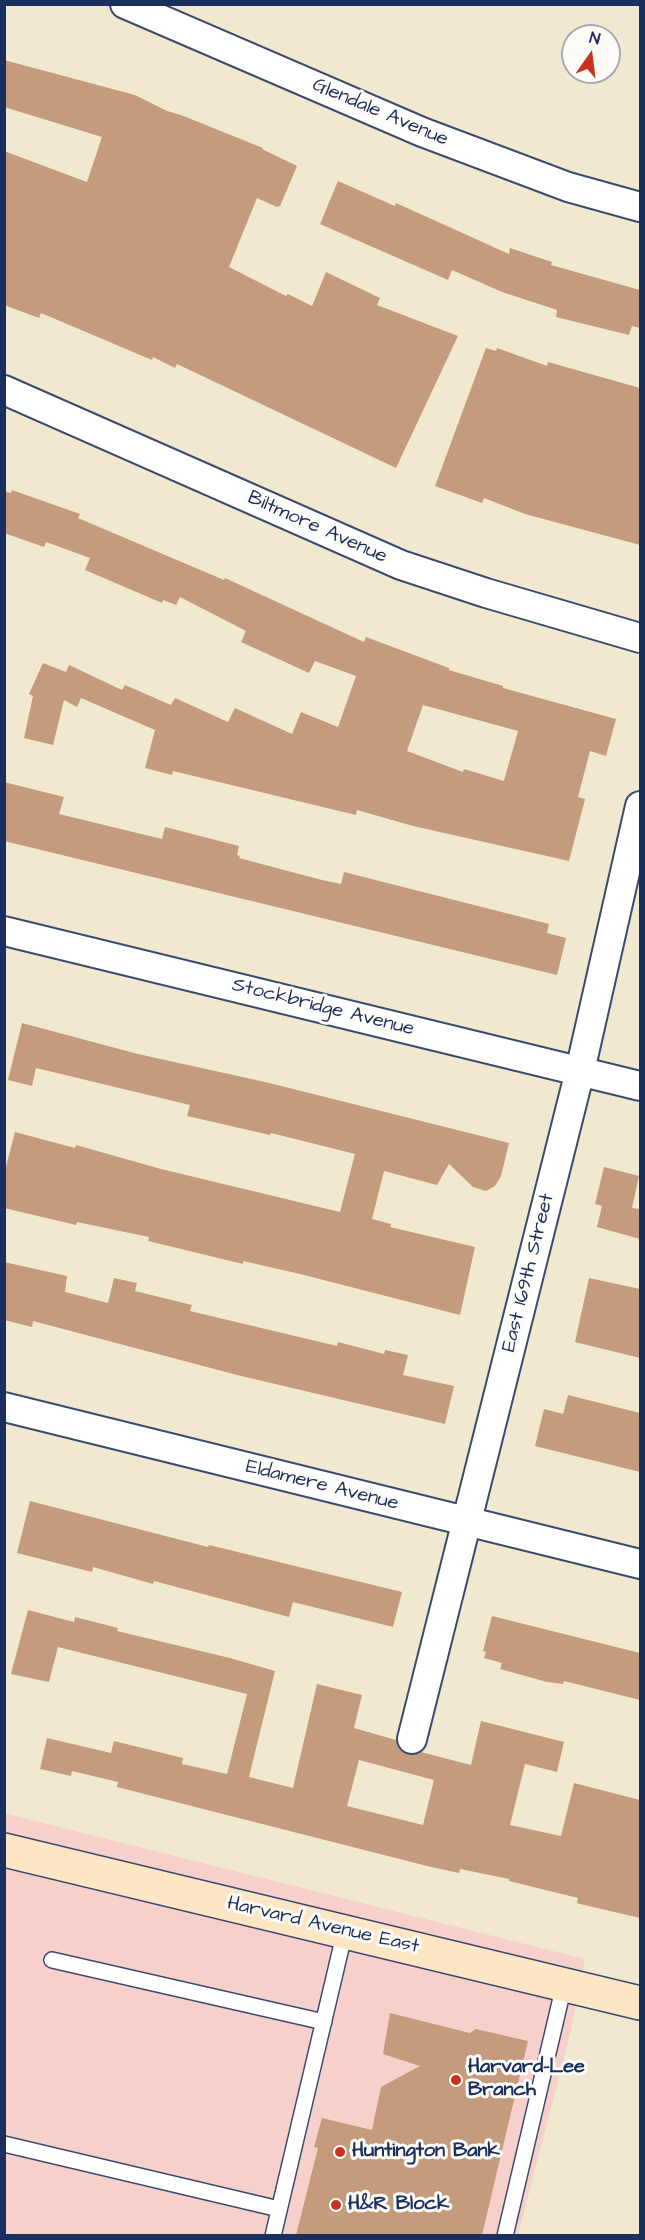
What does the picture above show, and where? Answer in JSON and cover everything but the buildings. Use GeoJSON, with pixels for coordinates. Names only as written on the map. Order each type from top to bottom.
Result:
{"type":"FeatureCollection","features":[{"type":"Feature","properties":{"kind":"main road","name":"Harvard Avenue East"},"geometry":{"type":"LineString","coordinates":[[4,1850],[640,2003]]}},
{"type":"Feature","properties":{"kind":"street","name":"Glendale Avenue"},"geometry":{"type":"LineString","coordinates":[[125,4],[422,132],[568,188],[640,207]]}},
{"type":"Feature","properties":{"kind":"street","name":"Biltmore Avenue"},"geometry":{"type":"LineString","coordinates":[[4,390],[401,565],[486,594],[640,638]]}},
{"type":"Feature","properties":{"kind":"street","name":"East 169th Street"},"geometry":{"type":"LineString","coordinates":[[412,1739],[580,1071],[640,806]]}},
{"type":"Feature","properties":{"kind":"street","name":"Stockbridge Avenue"},"geometry":{"type":"LineString","coordinates":[[4,931],[640,1086]]}},
{"type":"Feature","properties":{"kind":"street","name":"Eldamere Avenue"},"geometry":{"type":"LineString","coordinates":[[4,1407],[640,1564]]}},
{"type":"Feature","properties":{"kind":"lane"},"geometry":{"type":"LineString","coordinates":[[273,2235],[345,1931]]}},
{"type":"Feature","properties":{"kind":"lane"},"geometry":{"type":"LineString","coordinates":[[52,1960],[324,2022]]}},
{"type":"Feature","properties":{"kind":"lane"},"geometry":{"type":"LineString","coordinates":[[505,2235],[564,1985]]}},
{"type":"Feature","properties":{"kind":"lane"},"geometry":{"type":"LineString","coordinates":[[4,2144],[279,2209]]}},
{"type":"Feature","properties":{"kind":"shaded area"},"geometry":{"type":"Polygon","coordinates":[[[4,1813],[585,1959],[570,2035],[518,2235],[5,2235],[4,1813]]]}},
{"type":"Feature","properties":{"kind":"place","name":"Harvard-Lee Branch"},"geometry":{"type":"Point","coordinates":[456,2080]}},
{"type":"Feature","properties":{"kind":"place","name":"Huntington Bank"},"geometry":{"type":"Point","coordinates":[340,2152]}},
{"type":"Feature","properties":{"kind":"place","name":"H&R Block"},"geometry":{"type":"Point","coordinates":[336,2205]}}]}
